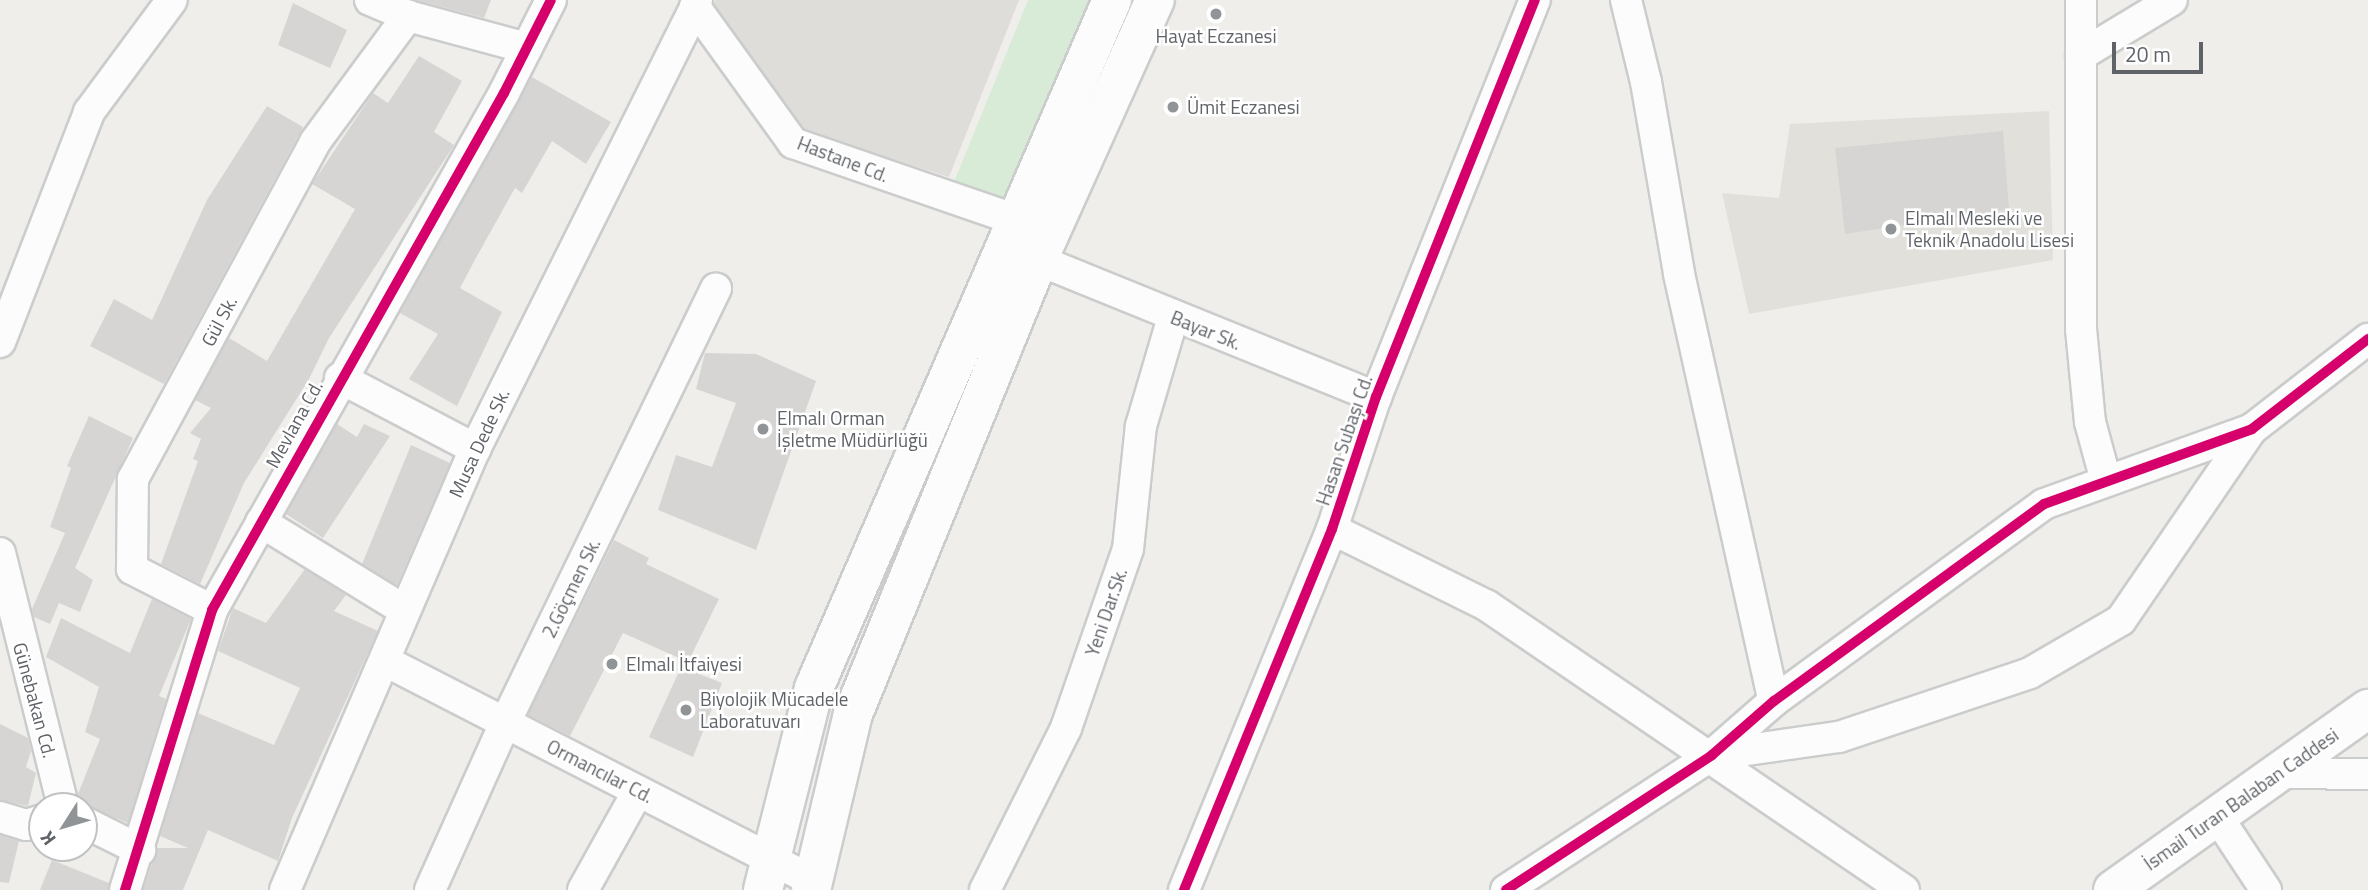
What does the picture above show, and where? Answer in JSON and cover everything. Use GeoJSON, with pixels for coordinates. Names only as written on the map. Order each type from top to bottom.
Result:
{"type":"FeatureCollection","features":[{"type":"Feature","properties":{"kind":"main road"},"geometry":{"type":"LineString","coordinates":[[767,875],[814,688],[1112,0]]}},
{"type":"Feature","properties":{"kind":"main road"},"geometry":{"type":"LineString","coordinates":[[812,885],[853,713],[1038,260],[1155,0]]}},
{"type":"Feature","properties":{"kind":"main road","name":"İsmail Turan Balaban Caddesi"},"geometry":{"type":"LineString","coordinates":[[2113,890],[2368,709]]}},
{"type":"Feature","properties":{"kind":"street"},"geometry":{"type":"LineString","coordinates":[[0,342],[89,112],[172,0]]}},
{"type":"Feature","properties":{"kind":"street"},"geometry":{"type":"LineString","coordinates":[[370,0],[408,16],[527,48]]}},
{"type":"Feature","properties":{"kind":"street","name":"Mevlana Cd."},"geometry":{"type":"LineString","coordinates":[[125,890],[140,850],[212,610],[527,48],[551,0]]}},
{"type":"Feature","properties":{"kind":"street","name":"Hasan Subaşı Cd."},"geometry":{"type":"LineString","coordinates":[[1184,890],[1332,529],[1376,397],[1535,0]]}},
{"type":"Feature","properties":{"kind":"street"},"geometry":{"type":"LineString","coordinates":[[1626,0],[1646,82],[1679,274],[1774,701]]}},
{"type":"Feature","properties":{"kind":"street"},"geometry":{"type":"LineString","coordinates":[[2081,0],[2081,329],[2090,422],[2106,481]]}},
{"type":"Feature","properties":{"kind":"street"},"geometry":{"type":"LineString","coordinates":[[2081,55],[2172,0]]}},
{"type":"Feature","properties":{"kind":"street","name":"Hastane Cd."},"geometry":{"type":"LineString","coordinates":[[696,3],[793,143],[1016,220]]}},
{"type":"Feature","properties":{"kind":"street","name":"Musa Dede Sk."},"geometry":{"type":"LineString","coordinates":[[285,890],[387,662],[404,610],[475,449],[696,3]]}},
{"type":"Feature","properties":{"kind":"street","name":"Gül Sk."},"geometry":{"type":"LineString","coordinates":[[212,610],[132,569],[133,479],[315,142],[408,16]]}},
{"type":"Feature","properties":{"kind":"street","name":"Bayar Sk."},"geometry":{"type":"LineString","coordinates":[[1038,260],[1173,317],[1376,397]]}},
{"type":"Feature","properties":{"kind":"street","name":"2.Göçmen Sk."},"geometry":{"type":"LineString","coordinates":[[430,890],[505,723],[716,289]]}},
{"type":"Feature","properties":{"kind":"street","name":"Yeni Dar.Sk."},"geometry":{"type":"LineString","coordinates":[[985,890],[1066,728],[1128,549],[1141,425],[1173,317]]}},
{"type":"Feature","properties":{"kind":"street"},"geometry":{"type":"LineString","coordinates":[[1712,755],[1839,737],[1864,729],[2030,673],[2121,620],[2252,429],[2368,339]]}},
{"type":"Feature","properties":{"kind":"street"},"geometry":{"type":"LineString","coordinates":[[340,378],[475,449]]}},
{"type":"Feature","properties":{"kind":"street"},"geometry":{"type":"LineString","coordinates":[[1506,890],[1712,755],[1774,701],[2044,504],[2252,429]]}},
{"type":"Feature","properties":{"kind":"street"},"geometry":{"type":"LineString","coordinates":[[261,522],[404,610]]}},
{"type":"Feature","properties":{"kind":"street"},"geometry":{"type":"LineString","coordinates":[[1332,529],[1486,605],[1712,755],[1904,890]]}},
{"type":"Feature","properties":{"kind":"street","name":"Günebakan Cd."},"geometry":{"type":"LineString","coordinates":[[1,570],[59,792]]}},
{"type":"Feature","properties":{"kind":"street","name":"Ormancılar Cd."},"geometry":{"type":"LineString","coordinates":[[387,662],[638,791],[767,875],[812,885]]}},
{"type":"Feature","properties":{"kind":"street"},"geometry":{"type":"LineString","coordinates":[[2278,773],[2368,774]]}},
{"type":"Feature","properties":{"kind":"street"},"geometry":{"type":"LineString","coordinates":[[583,890],[638,791]]}},
{"type":"Feature","properties":{"kind":"street"},"geometry":{"type":"LineString","coordinates":[[2217,816],[2266,890]]}},
{"type":"Feature","properties":{"kind":"street"},"geometry":{"type":"LineString","coordinates":[[0,817],[28,824]]}},
{"type":"Feature","properties":{"kind":"street"},"geometry":{"type":"LineString","coordinates":[[98,829],[140,850]]}},
{"type":"Feature","properties":{"kind":"shaded area"},"geometry":{"type":"Polygon","coordinates":[[[715,0],[1019,0],[949,177],[807,132],[713,7],[715,0]]]}},
{"type":"Feature","properties":{"kind":"shaded area","name":"Elmalı Mesleki ve Teknik Anadolu Lisesi"},"geometry":{"type":"Polygon","coordinates":[[[2049,111],[2053,260],[1749,314],[1722,193],[1779,198],[1790,124],[2049,111]]]}},
{"type":"Feature","properties":{"kind":"green space"},"geometry":{"type":"Polygon","coordinates":[[[1028,0],[1096,0],[1012,203],[954,182],[1028,0]]]}},
{"type":"Feature","properties":{"kind":"building"},"geometry":{"type":"Polygon","coordinates":[[[416,0],[491,0],[484,18],[416,0]]]}},
{"type":"Feature","properties":{"kind":"building"},"geometry":{"type":"Polygon","coordinates":[[[293,3],[347,30],[330,68],[278,45],[293,3]]]}},
{"type":"Feature","properties":{"kind":"building"},"geometry":{"type":"Polygon","coordinates":[[[419,56],[462,81],[434,132],[454,145],[329,338],[309,379],[244,483],[200,584],[161,564],[198,461],[193,459],[201,439],[190,433],[211,408],[195,400],[229,338],[267,361],[355,209],[312,184],[373,93],[388,103],[419,56]]]}},
{"type":"Feature","properties":{"kind":"building"},"geometry":{"type":"Polygon","coordinates":[[[532,77],[611,122],[586,164],[552,141],[522,193],[515,188],[477,256],[460,288],[502,312],[457,406],[409,379],[438,334],[400,313],[532,77]]]}},
{"type":"Feature","properties":{"kind":"building"},"geometry":{"type":"Polygon","coordinates":[[[267,106],[303,127],[164,384],[90,346],[114,299],[152,320],[207,200],[267,106]]]}},
{"type":"Feature","properties":{"kind":"building","name":"Elmalı Mesleki ve Teknik Anadolu Lisesi"},"geometry":{"type":"Polygon","coordinates":[[[2003,131],[2009,209],[1845,234],[1835,148],[2003,131]]]}},
{"type":"Feature","properties":{"kind":"building","name":"Elmalı Orman İşletme Müdürlüğü"},"geometry":{"type":"Polygon","coordinates":[[[705,353],[756,354],[816,381],[756,550],[658,510],[676,455],[712,467],[736,403],[696,389],[705,353]]]}},
{"type":"Feature","properties":{"kind":"building"},"geometry":{"type":"Polygon","coordinates":[[[89,416],[133,438],[75,568],[93,580],[80,612],[59,603],[50,624],[34,617],[32,609],[65,533],[50,527],[71,468],[67,466],[89,416]]]}},
{"type":"Feature","properties":{"kind":"building"},"geometry":{"type":"Polygon","coordinates":[[[337,424],[357,437],[364,424],[390,436],[323,538],[286,514],[337,424]]]}},
{"type":"Feature","properties":{"kind":"building"},"geometry":{"type":"Polygon","coordinates":[[[411,445],[450,463],[397,585],[362,564],[411,445]]]}},
{"type":"Feature","properties":{"kind":"building"},"geometry":{"type":"Polygon","coordinates":[[[614,540],[649,558],[646,564],[719,599],[688,662],[623,633],[570,736],[528,715],[614,540]]]}},
{"type":"Feature","properties":{"kind":"building"},"geometry":{"type":"Polygon","coordinates":[[[305,569],[346,595],[334,611],[378,631],[292,818],[278,861],[208,830],[183,890],[143,890],[157,848],[188,848],[160,836],[198,713],[274,745],[300,688],[218,651],[233,608],[266,623],[305,569]]]}},
{"type":"Feature","properties":{"kind":"building"},"geometry":{"type":"Polygon","coordinates":[[[152,599],[191,619],[159,696],[166,699],[128,823],[98,810],[98,792],[79,792],[100,739],[85,732],[99,687],[46,657],[61,618],[130,653],[152,599]]]}},
{"type":"Feature","properties":{"kind":"building","name":"Biyolojik Mücadele Laboratuvarı"},"geometry":{"type":"Polygon","coordinates":[[[681,667],[722,683],[693,757],[649,737],[681,667]]]}},
{"type":"Feature","properties":{"kind":"building"},"geometry":{"type":"Polygon","coordinates":[[[0,724],[28,738],[31,751],[26,767],[36,773],[31,792],[28,792],[28,806],[0,800],[0,724]]]}},
{"type":"Feature","properties":{"kind":"building"},"geometry":{"type":"Polygon","coordinates":[[[0,835],[19,841],[9,883],[0,882],[0,835]]]}},
{"type":"Feature","properties":{"kind":"building"},"geometry":{"type":"Polygon","coordinates":[[[51,862],[109,883],[108,890],[40,890],[51,862]]]}},
{"type":"Feature","properties":{"kind":"cycle path"},"geometry":{"type":"LineString","coordinates":[[125,890],[212,610],[504,93],[551,0]]}},
{"type":"Feature","properties":{"kind":"cycle path"},"geometry":{"type":"LineString","coordinates":[[1184,890],[1332,529],[1376,397],[1535,0]]}},
{"type":"Feature","properties":{"kind":"cycle path"},"geometry":{"type":"LineString","coordinates":[[1506,890],[1712,755],[1774,701],[2044,504],[2252,429],[2368,339]]}},
{"type":"Feature","properties":{"kind":"place","name":"Hayat Eczanesi"},"geometry":{"type":"Point","coordinates":[1216,14]}},
{"type":"Feature","properties":{"kind":"place","name":"Ümit Eczanesi"},"geometry":{"type":"Point","coordinates":[1173,107]}},
{"type":"Feature","properties":{"kind":"place","name":"Elmalı Mesleki ve Teknik Anadolu Lisesi"},"geometry":{"type":"Point","coordinates":[1891,229]}},
{"type":"Feature","properties":{"kind":"place","name":"Elmalı Orman İşletme Müdürlüğü"},"geometry":{"type":"Point","coordinates":[763,429]}},
{"type":"Feature","properties":{"kind":"place","name":"Elmalı İtfaiyesi"},"geometry":{"type":"Point","coordinates":[612,664]}},
{"type":"Feature","properties":{"kind":"place","name":"Biyolojik Mücadele Laboratuvarı"},"geometry":{"type":"Point","coordinates":[686,710]}}]}
